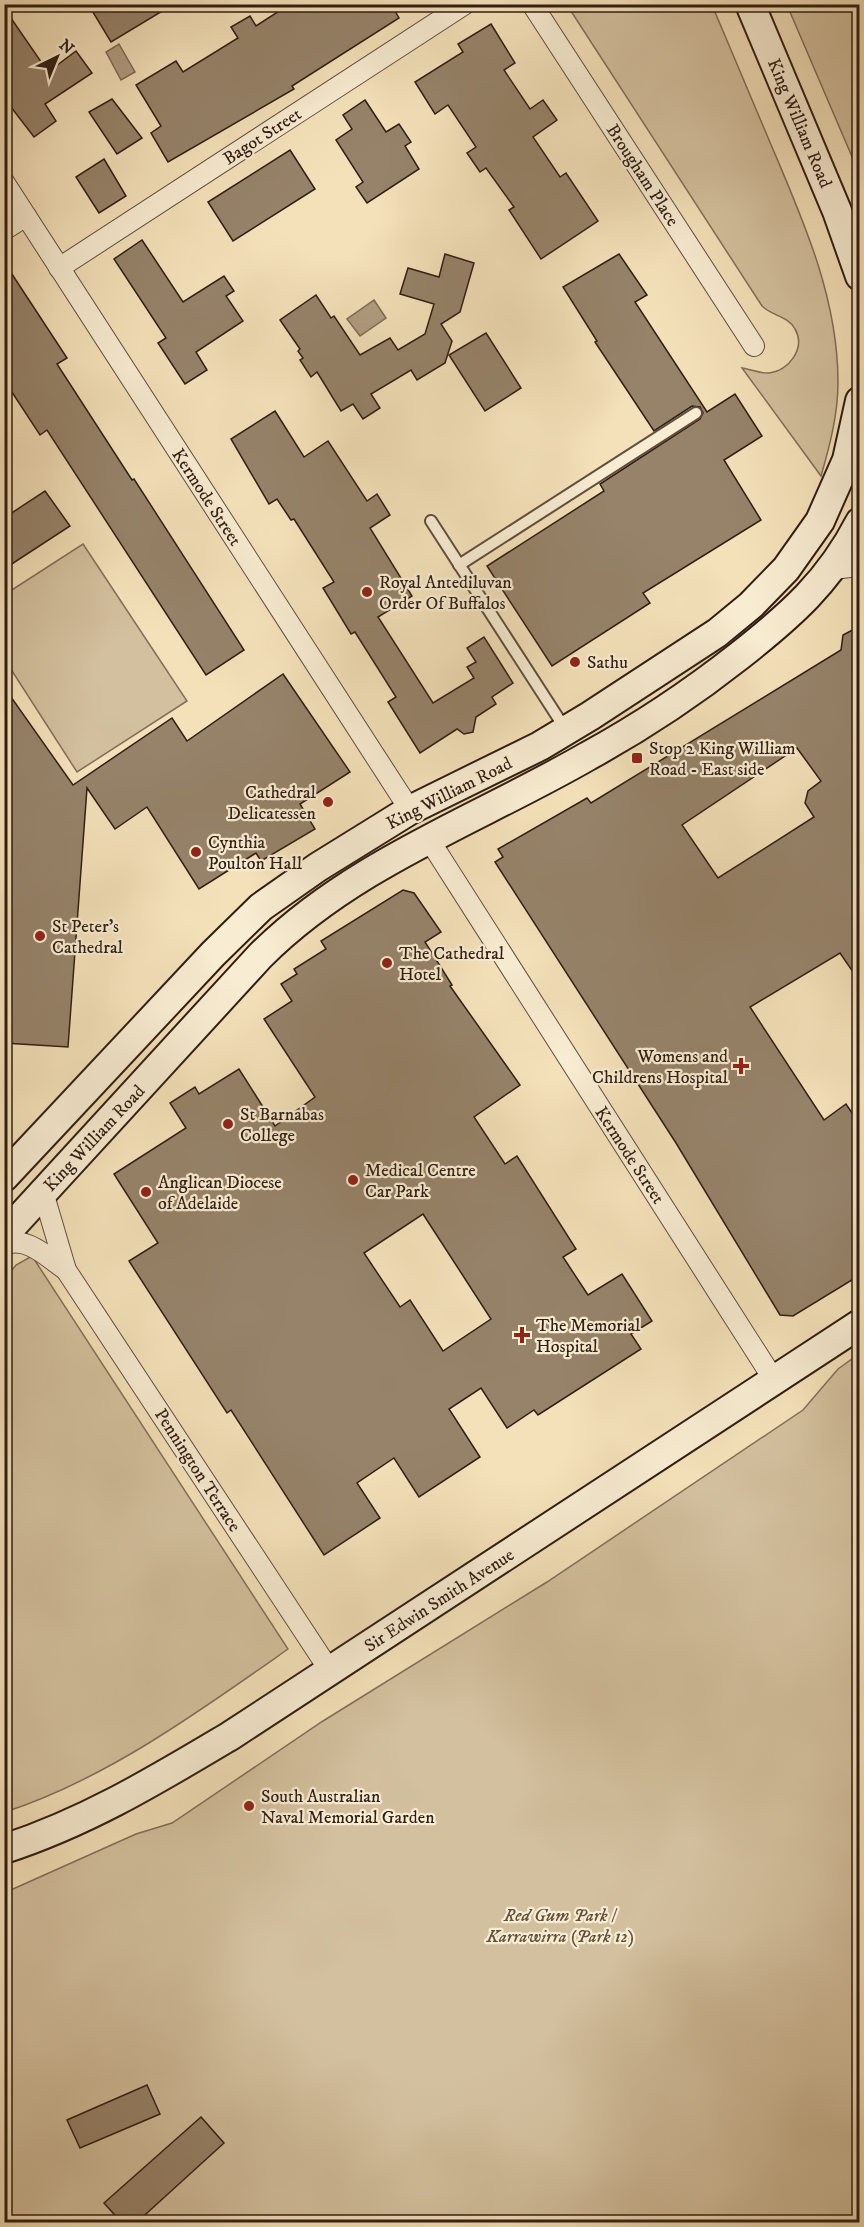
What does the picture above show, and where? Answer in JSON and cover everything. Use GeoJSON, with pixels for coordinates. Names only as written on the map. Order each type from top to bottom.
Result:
{"type":"FeatureCollection","features":[{"type":"Feature","properties":{"kind":"main road","name":"King William Road"},"geometry":{"type":"LineString","coordinates":[[750,4],[837,211],[860,276]]}},
{"type":"Feature","properties":{"kind":"main road","name":"King William Road"},"geometry":{"type":"LineString","coordinates":[[6,1172],[213,954],[261,907],[318,867],[410,810],[540,746],[566,730],[717,633],[771,586],[807,542],[834,492],[847,460],[860,401]]}},
{"type":"Feature","properties":{"kind":"main road"},"geometry":{"type":"LineString","coordinates":[[807,542],[827,516],[847,508],[860,509]]}},
{"type":"Feature","properties":{"kind":"main road","name":"King William Road"},"geometry":{"type":"LineString","coordinates":[[4,1235],[279,937],[303,916],[428,838],[588,757],[686,696],[785,620],[832,569],[860,522]]}},
{"type":"Feature","properties":{"kind":"main road"},"geometry":{"type":"LineString","coordinates":[[4,1222],[11,1205],[6,1172]]}},
{"type":"Feature","properties":{"kind":"main road","name":"Sir Edwin Smith Avenue"},"geometry":{"type":"LineString","coordinates":[[4,1849],[41,1837],[132,1795],[230,1736],[860,1324]]}},
{"type":"Feature","properties":{"kind":"street","name":"Bagot Street"},"geometry":{"type":"LineString","coordinates":[[59,268],[465,4]]}},
{"type":"Feature","properties":{"kind":"street","name":"Brougham Place"},"geometry":{"type":"LineString","coordinates":[[532,4],[754,346]]}},
{"type":"Feature","properties":{"kind":"street","name":"Kermode Street"},"geometry":{"type":"LineString","coordinates":[[4,182],[410,810]]}},
{"type":"Feature","properties":{"kind":"street"},"geometry":{"type":"LineString","coordinates":[[4,230],[26,216]]}},
{"type":"Feature","properties":{"kind":"street"},"geometry":{"type":"LineString","coordinates":[[832,569],[860,566]]}},
{"type":"Feature","properties":{"kind":"street","name":"Kermode Street"},"geometry":{"type":"LineString","coordinates":[[428,838],[774,1380]]}},
{"type":"Feature","properties":{"kind":"street","name":"Pennington Terrace"},"geometry":{"type":"LineString","coordinates":[[44,1192],[66,1270],[330,1671]]}},
{"type":"Feature","properties":{"kind":"street","name":"Pennington Terrace"},"geometry":{"type":"LineString","coordinates":[[4,1245],[15,1241],[30,1245],[66,1270]]}},
{"type":"Feature","properties":{"kind":"lane"},"geometry":{"type":"LineString","coordinates":[[459,565],[696,413]]}},
{"type":"Feature","properties":{"kind":"lane"},"geometry":{"type":"LineString","coordinates":[[431,521],[566,730]]}},
{"type":"Feature","properties":{"kind":"green space"},"geometry":{"type":"Polygon","coordinates":[[[567,5],[712,5],[796,204],[826,291],[836,351],[838,382],[833,429],[821,476],[742,368],[766,373],[783,368],[797,351],[798,336],[795,329],[788,321],[762,306],[567,5]]]}},
{"type":"Feature","properties":{"kind":"green space"},"geometry":{"type":"Polygon","coordinates":[[[787,5],[859,5],[859,173],[787,5]]]}},
{"type":"Feature","properties":{"kind":"green space"},"geometry":{"type":"Polygon","coordinates":[[[83,544],[187,701],[77,772],[5,660],[4,595],[83,544]]]}},
{"type":"Feature","properties":{"kind":"green space"},"geometry":{"type":"Polygon","coordinates":[[[32,1256],[288,1649],[187,1719],[116,1762],[42,1798],[5,1812],[4,1280],[16,1265],[32,1256]]]}},
{"type":"Feature","properties":{"kind":"green space","name":"Red Gum Park / Karrawirra (Park 12)"},"geometry":{"type":"Polygon","coordinates":[[[859,1354],[859,2222],[5,2222],[4,1893],[136,1834],[172,1823],[323,1721],[547,1582],[803,1410],[838,1369],[859,1354]]]}},
{"type":"Feature","properties":{"kind":"shaded area"},"geometry":{"type":"Polygon","coordinates":[[[119,44],[135,72],[121,80],[106,52],[119,44]]]}},
{"type":"Feature","properties":{"kind":"shaded area"},"geometry":{"type":"Polygon","coordinates":[[[374,300],[386,318],[360,336],[347,319],[374,300]]]}},
{"type":"Feature","properties":{"kind":"building"},"geometry":{"type":"Polygon","coordinates":[[[88,4],[174,4],[111,42],[88,4]]]}},
{"type":"Feature","properties":{"kind":"building"},"geometry":{"type":"Polygon","coordinates":[[[290,4],[391,4],[399,18],[292,86],[294,89],[168,162],[151,133],[161,126],[136,85],[176,61],[183,72],[238,38],[231,27],[250,16],[256,26],[290,4]]]}},
{"type":"Feature","properties":{"kind":"building"},"geometry":{"type":"Polygon","coordinates":[[[4,8],[48,72],[76,51],[92,73],[45,104],[56,121],[34,137],[4,98],[4,8]]]}},
{"type":"Feature","properties":{"kind":"building"},"geometry":{"type":"Polygon","coordinates":[[[491,24],[515,63],[504,70],[530,109],[543,100],[557,120],[533,137],[560,177],[566,173],[598,221],[541,259],[509,210],[514,207],[486,168],[480,172],[467,153],[476,147],[448,105],[435,114],[415,82],[463,52],[458,44],[491,24]]]}},
{"type":"Feature","properties":{"kind":"building"},"geometry":{"type":"Polygon","coordinates":[[[112,99],[142,138],[117,154],[89,112],[112,99]]]}},
{"type":"Feature","properties":{"kind":"building"},"geometry":{"type":"Polygon","coordinates":[[[365,100],[386,132],[399,124],[411,142],[405,146],[419,169],[367,203],[356,187],[363,182],[336,140],[352,129],[343,115],[365,100]]]}},
{"type":"Feature","properties":{"kind":"building"},"geometry":{"type":"Polygon","coordinates":[[[290,150],[315,189],[233,241],[208,202],[290,150]]]}},
{"type":"Feature","properties":{"kind":"building"},"geometry":{"type":"Polygon","coordinates":[[[104,159],[126,196],[99,213],[76,177],[104,159]]]}},
{"type":"Feature","properties":{"kind":"building"},"geometry":{"type":"Polygon","coordinates":[[[142,240],[183,302],[224,276],[234,291],[226,296],[243,321],[196,352],[207,370],[185,384],[158,343],[166,338],[114,259],[142,240]]]}},
{"type":"Feature","properties":{"kind":"building"},"geometry":{"type":"Polygon","coordinates":[[[445,254],[474,263],[460,312],[441,324],[452,341],[445,363],[417,380],[411,370],[371,394],[380,408],[363,419],[353,404],[341,411],[317,372],[311,377],[300,360],[303,358],[298,351],[300,349],[280,320],[316,295],[331,318],[334,316],[360,355],[390,338],[398,350],[425,334],[434,304],[400,294],[408,268],[439,277],[445,254]]]}},
{"type":"Feature","properties":{"kind":"building"},"geometry":{"type":"Polygon","coordinates":[[[619,254],[647,295],[635,302],[707,412],[735,394],[762,436],[724,460],[761,520],[643,593],[650,603],[552,666],[487,566],[604,491],[600,484],[700,419],[703,413],[700,407],[692,406],[654,431],[595,342],[597,341],[563,287],[619,254]]]}},
{"type":"Feature","properties":{"kind":"building"},"geometry":{"type":"Polygon","coordinates":[[[4,262],[67,358],[57,364],[244,650],[206,675],[47,430],[40,435],[4,380],[4,262]]]}},
{"type":"Feature","properties":{"kind":"building"},"geometry":{"type":"Polygon","coordinates":[[[486,333],[521,388],[485,411],[449,355],[486,333]]]}},
{"type":"Feature","properties":{"kind":"building"},"geometry":{"type":"Polygon","coordinates":[[[275,411],[304,457],[328,441],[367,501],[377,494],[390,515],[370,528],[412,596],[378,617],[433,703],[474,678],[467,667],[476,662],[467,648],[484,637],[513,683],[492,697],[496,704],[476,717],[473,732],[464,734],[457,729],[420,753],[388,702],[396,697],[355,632],[351,634],[323,588],[334,582],[294,519],[291,520],[277,499],[269,504],[231,439],[275,411]]]}},
{"type":"Feature","properties":{"kind":"building"},"geometry":{"type":"Polygon","coordinates":[[[45,491],[70,526],[4,569],[4,518],[45,491]]]}},
{"type":"Feature","properties":{"kind":"building","name":"Womens and Childrens Hospital"},"geometry":{"type":"Polygon","coordinates":[[[860,626],[860,942],[853,972],[840,953],[750,1007],[824,1120],[846,1104],[852,1113],[860,1108],[860,1275],[793,1316],[780,1315],[676,1143],[495,862],[503,857],[498,849],[587,798],[591,803],[841,650],[843,635],[860,626]],[[797,748],[682,825],[718,878],[814,817],[805,803],[808,791],[821,781],[797,748]]]}},
{"type":"Feature","properties":{"kind":"building"},"geometry":{"type":"Polygon","coordinates":[[[283,674],[350,772],[300,804],[315,829],[261,861],[256,853],[199,889],[147,807],[115,829],[87,788],[68,1047],[4,1043],[4,687],[73,785],[172,718],[187,741],[283,674]]]}},
{"type":"Feature","properties":{"kind":"building"},"geometry":{"type":"Polygon","coordinates":[[[403,890],[414,893],[441,932],[425,942],[452,985],[450,986],[520,1085],[474,1117],[505,1164],[517,1156],[576,1249],[563,1257],[588,1295],[622,1274],[652,1321],[631,1334],[641,1349],[538,1415],[534,1410],[507,1428],[481,1388],[449,1409],[480,1457],[419,1497],[394,1458],[357,1483],[380,1518],[324,1555],[231,1410],[227,1413],[129,1261],[158,1243],[114,1174],[186,1128],[170,1103],[195,1087],[199,1094],[239,1069],[275,1126],[315,1097],[264,1019],[292,1001],[281,984],[297,974],[294,969],[326,949],[321,941],[403,890]],[[423,1214],[364,1253],[400,1307],[410,1300],[443,1351],[491,1319],[423,1214]]]}},
{"type":"Feature","properties":{"kind":"building"},"geometry":{"type":"Polygon","coordinates":[[[147,2085],[160,2114],[80,2148],[67,2120],[147,2085]]]}},
{"type":"Feature","properties":{"kind":"building"},"geometry":{"type":"Polygon","coordinates":[[[201,2117],[224,2143],[136,2223],[122,2223],[104,2203],[201,2117]]]}},
{"type":"Feature","properties":{"kind":"place","name":"Royal Antediluvan Order Of Buffalos"},"geometry":{"type":"Point","coordinates":[367,592]}},
{"type":"Feature","properties":{"kind":"place","name":"Sathu"},"geometry":{"type":"Point","coordinates":[575,662]}},
{"type":"Feature","properties":{"kind":"place","name":"Stop 2 King William Road - East side"},"geometry":{"type":"Point","coordinates":[637,758]}},
{"type":"Feature","properties":{"kind":"place","name":"Cathedral Delicatessen"},"geometry":{"type":"Point","coordinates":[328,802]}},
{"type":"Feature","properties":{"kind":"place","name":"Cynthia Poulton Hall"},"geometry":{"type":"Point","coordinates":[196,852]}},
{"type":"Feature","properties":{"kind":"place","name":"St Peter’s Cathedral"},"geometry":{"type":"Point","coordinates":[40,936]}},
{"type":"Feature","properties":{"kind":"place","name":"The Cathedral Hotel"},"geometry":{"type":"Point","coordinates":[387,963]}},
{"type":"Feature","properties":{"kind":"place","name":"Womens and Childrens Hospital"},"geometry":{"type":"Point","coordinates":[741,1066]}},
{"type":"Feature","properties":{"kind":"place","name":"St Barnabas College"},"geometry":{"type":"Point","coordinates":[228,1124]}},
{"type":"Feature","properties":{"kind":"place","name":"Medical Centre Car Park"},"geometry":{"type":"Point","coordinates":[353,1180]}},
{"type":"Feature","properties":{"kind":"place","name":"Anglican Diocese of Adelaide"},"geometry":{"type":"Point","coordinates":[146,1192]}},
{"type":"Feature","properties":{"kind":"place","name":"The Memorial Hospital"},"geometry":{"type":"Point","coordinates":[522,1335]}},
{"type":"Feature","properties":{"kind":"place","name":"South Australian Naval Memorial Garden"},"geometry":{"type":"Point","coordinates":[249,1806]}}]}
